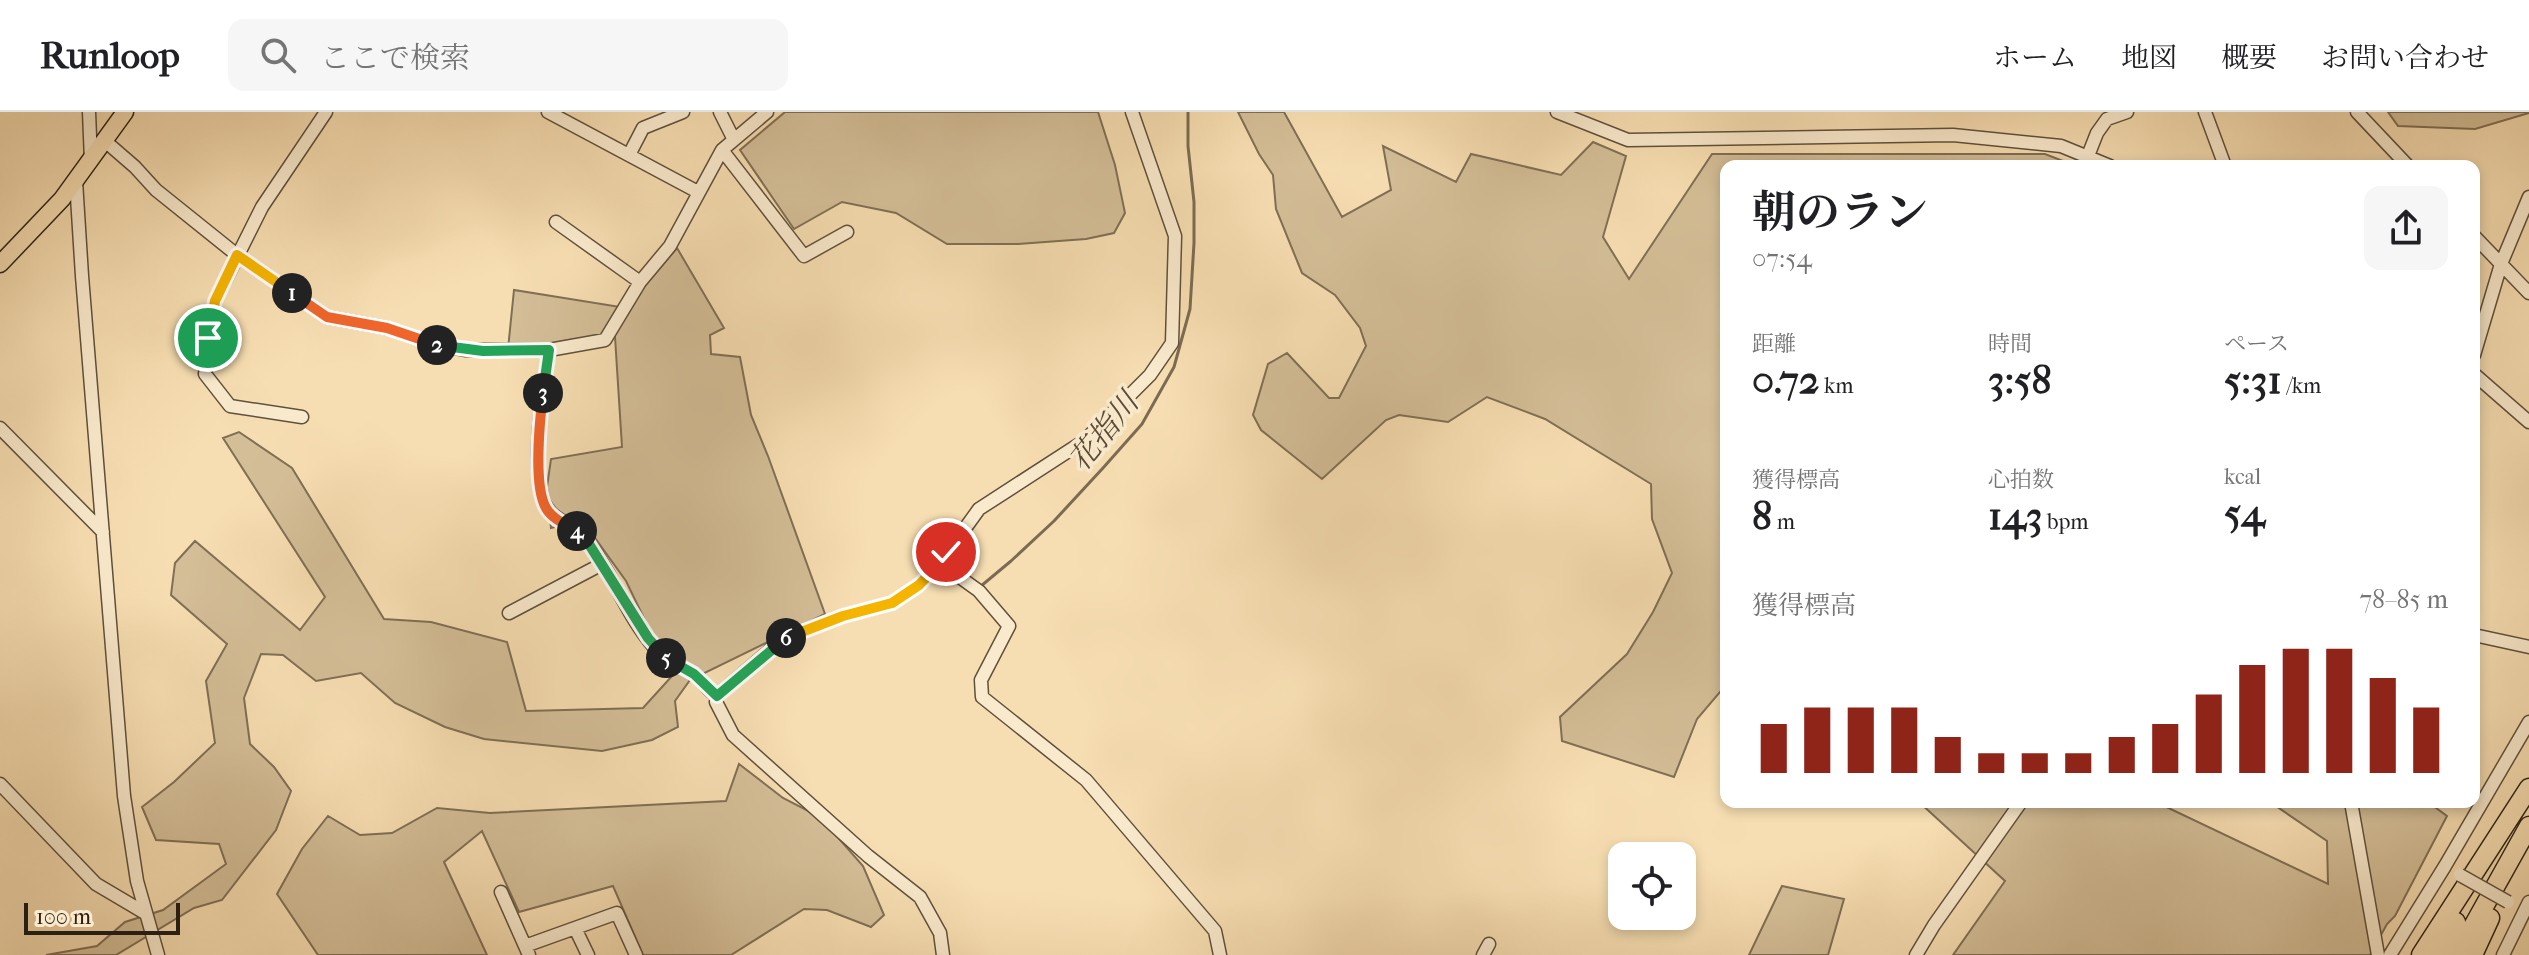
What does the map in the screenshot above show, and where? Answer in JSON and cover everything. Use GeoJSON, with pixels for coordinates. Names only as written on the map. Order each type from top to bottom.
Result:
{"type":"FeatureCollection","features":[{"type":"Feature","properties":{"kind":"highway"},"geometry":{"type":"LineString","coordinates":[[2421,955],[2529,789]]}},
{"type":"Feature","properties":{"kind":"highway"},"geometry":{"type":"LineString","coordinates":[[2438,955],[2529,789]]}},
{"type":"Feature","properties":{"kind":"highway"},"geometry":{"type":"LineString","coordinates":[[2457,955],[2529,826]]}},
{"type":"Feature","properties":{"kind":"highway"},"geometry":{"type":"LineString","coordinates":[[2473,955],[2529,836]]}},
{"type":"Feature","properties":{"kind":"main road"},"geometry":{"type":"LineString","coordinates":[[0,264],[76,181],[125,112]]}},
{"type":"Feature","properties":{"kind":"street"},"geometry":{"type":"LineString","coordinates":[[89,112],[91,161]]}},
{"type":"Feature","properties":{"kind":"street"},"geometry":{"type":"LineString","coordinates":[[302,417],[230,406],[205,374],[215,301],[262,207],[326,112]]}},
{"type":"Feature","properties":{"kind":"street"},"geometry":{"type":"LineString","coordinates":[[548,112],[698,192]]}},
{"type":"Feature","properties":{"kind":"street"},"geometry":{"type":"LineString","coordinates":[[629,155],[643,128],[683,112]]}},
{"type":"Feature","properties":{"kind":"street"},"geometry":{"type":"LineString","coordinates":[[720,112],[734,140]]}},
{"type":"Feature","properties":{"kind":"street"},"geometry":{"type":"LineString","coordinates":[[105,141],[156,190],[237,255],[327,317],[387,328],[433,344],[465,350],[549,350],[605,340],[640,282],[670,246],[722,150],[767,112]]}},
{"type":"Feature","properties":{"kind":"street"},"geometry":{"type":"LineString","coordinates":[[943,955],[940,933],[920,897],[868,856],[733,735],[716,702],[717,696],[783,639],[843,616],[892,603],[919,585],[940,563],[979,509],[1084,441],[1150,375],[1172,343],[1175,236],[1132,112]]}},
{"type":"Feature","properties":{"kind":"street"},"geometry":{"type":"LineString","coordinates":[[1557,112],[1628,140],[1953,135],[2061,146],[2083,160]]}},
{"type":"Feature","properties":{"kind":"street"},"geometry":{"type":"LineString","coordinates":[[2086,160],[2107,119],[2127,112]]}},
{"type":"Feature","properties":{"kind":"street"},"geometry":{"type":"LineString","coordinates":[[2205,112],[2223,160]]}},
{"type":"Feature","properties":{"kind":"street"},"geometry":{"type":"LineString","coordinates":[[2357,112],[2402,160]]}},
{"type":"Feature","properties":{"kind":"street"},"geometry":{"type":"LineString","coordinates":[[722,150],[804,256],[847,232]]}},
{"type":"Feature","properties":{"kind":"street"},"geometry":{"type":"LineString","coordinates":[[76,181],[124,796],[137,881],[158,955]]}},
{"type":"Feature","properties":{"kind":"street"},"geometry":{"type":"LineString","coordinates":[[2480,335],[2501,264],[2529,197]]}},
{"type":"Feature","properties":{"kind":"street"},"geometry":{"type":"LineString","coordinates":[[556,222],[640,282]]}},
{"type":"Feature","properties":{"kind":"street"},"geometry":{"type":"LineString","coordinates":[[2480,242],[2529,293]]}},
{"type":"Feature","properties":{"kind":"street"},"geometry":{"type":"LineString","coordinates":[[549,350],[538,475],[546,508],[554,517],[580,533],[655,648],[694,674],[717,696]]}},
{"type":"Feature","properties":{"kind":"street"},"geometry":{"type":"LineString","coordinates":[[2480,379],[2529,422]]}},
{"type":"Feature","properties":{"kind":"street"},"geometry":{"type":"LineString","coordinates":[[0,428],[103,532]]}},
{"type":"Feature","properties":{"kind":"street"},"geometry":{"type":"LineString","coordinates":[[940,563],[979,591],[1009,626],[981,680],[982,697],[1086,780],[1215,931],[1220,955]]}},
{"type":"Feature","properties":{"kind":"street"},"geometry":{"type":"LineString","coordinates":[[509,613],[602,564]]}},
{"type":"Feature","properties":{"kind":"street"},"geometry":{"type":"LineString","coordinates":[[2480,636],[2529,647]]}},
{"type":"Feature","properties":{"kind":"street"},"geometry":{"type":"LineString","coordinates":[[2480,806],[2529,722]]}},
{"type":"Feature","properties":{"kind":"street"},"geometry":{"type":"LineString","coordinates":[[0,784],[96,884],[145,913]]}},
{"type":"Feature","properties":{"kind":"street"},"geometry":{"type":"LineString","coordinates":[[1916,955],[2017,808]]}},
{"type":"Feature","properties":{"kind":"street"},"geometry":{"type":"LineString","coordinates":[[2352,808],[2378,955]]}},
{"type":"Feature","properties":{"kind":"street"},"geometry":{"type":"LineString","coordinates":[[2390,955],[2479,808]]}},
{"type":"Feature","properties":{"kind":"street"},"geometry":{"type":"LineString","coordinates":[[2445,866],[2508,902],[2527,906],[2503,955]]}},
{"type":"Feature","properties":{"kind":"street"},"geometry":{"type":"LineString","coordinates":[[501,892],[527,951],[575,928],[617,913],[636,955]]}},
{"type":"Feature","properties":{"kind":"street"},"geometry":{"type":"LineString","coordinates":[[575,928],[588,955]]}},
{"type":"Feature","properties":{"kind":"shaded area"},"geometry":{"type":"Polygon","coordinates":[[[785,112],[1098,112],[1115,165],[1125,213],[1114,233],[1086,239],[1018,244],[947,244],[896,213],[842,202],[794,229],[740,150],[785,112]]]}},
{"type":"Feature","properties":{"kind":"shaded area"},"geometry":{"type":"Polygon","coordinates":[[[1238,112],[1284,112],[1342,217],[1391,190],[1383,146],[1456,182],[1471,154],[1561,175],[1593,142],[1626,156],[1603,237],[1629,279],[1712,154],[2045,154],[2061,160],[1720,160],[1720,692],[1697,719],[1674,777],[1562,741],[1560,717],[1627,654],[1672,573],[1652,519],[1651,484],[1545,419],[1487,397],[1448,422],[1399,415],[1386,420],[1322,479],[1261,430],[1253,415],[1268,364],[1287,353],[1329,398],[1339,398],[1366,346],[1360,328],[1335,295],[1302,273],[1276,209],[1273,175],[1238,112]]]}},
{"type":"Feature","properties":{"kind":"shaded area"},"geometry":{"type":"Polygon","coordinates":[[[2388,112],[2529,113],[2475,129],[2398,126],[2388,112]]]}},
{"type":"Feature","properties":{"kind":"shaded area"},"geometry":{"type":"Polygon","coordinates":[[[677,248],[724,328],[710,335],[711,354],[740,357],[751,415],[825,614],[690,680],[675,701],[678,727],[652,740],[602,751],[484,739],[445,727],[395,703],[361,673],[316,681],[283,655],[261,654],[244,698],[250,744],[274,767],[291,791],[276,830],[222,900],[194,908],[116,955],[46,955],[97,946],[125,922],[163,910],[226,864],[219,844],[156,840],[142,807],[215,743],[206,681],[227,644],[171,595],[175,563],[195,541],[300,630],[325,597],[223,438],[239,432],[292,468],[384,619],[431,622],[507,642],[526,711],[643,708],[672,676],[626,581],[582,520],[551,528],[547,487],[551,459],[622,447],[615,337],[508,349],[514,290],[626,308],[677,248]]]}},
{"type":"Feature","properties":{"kind":"shaded area"},"geometry":{"type":"Polygon","coordinates":[[[739,764],[783,798],[820,817],[863,866],[884,915],[871,927],[827,910],[804,909],[731,955],[643,955],[613,886],[519,912],[482,831],[444,862],[487,955],[318,955],[277,894],[302,849],[328,816],[360,835],[392,833],[437,808],[490,813],[726,801],[739,764]]]}},
{"type":"Feature","properties":{"kind":"shaded area"},"geometry":{"type":"Polygon","coordinates":[[[1926,808],[2169,808],[2328,884],[2327,841],[2279,808],[2436,808],[2447,816],[2395,916],[2387,924],[2370,955],[1953,955],[2005,881],[1926,808]]]}},
{"type":"Feature","properties":{"kind":"shaded area"},"geometry":{"type":"Polygon","coordinates":[[[1782,886],[1844,899],[1828,955],[1749,955],[1782,886]]]}},
{"type":"Feature","properties":{"kind":"waterway","name":"花指川"},"geometry":{"type":"LineString","coordinates":[[981,586],[1054,521],[1142,424],[1174,367],[1190,309],[1194,243],[1188,112]]}},
{"type":"Feature","properties":{"kind":"route"},"geometry":{"type":"LineString","coordinates":[[208,338],[215,301],[237,255],[327,317],[387,328],[433,344],[465,350],[549,350],[538,475],[546,508],[587,541],[655,648],[694,674],[717,696],[783,639],[843,616],[892,603],[919,585],[946,552]]}}]}
